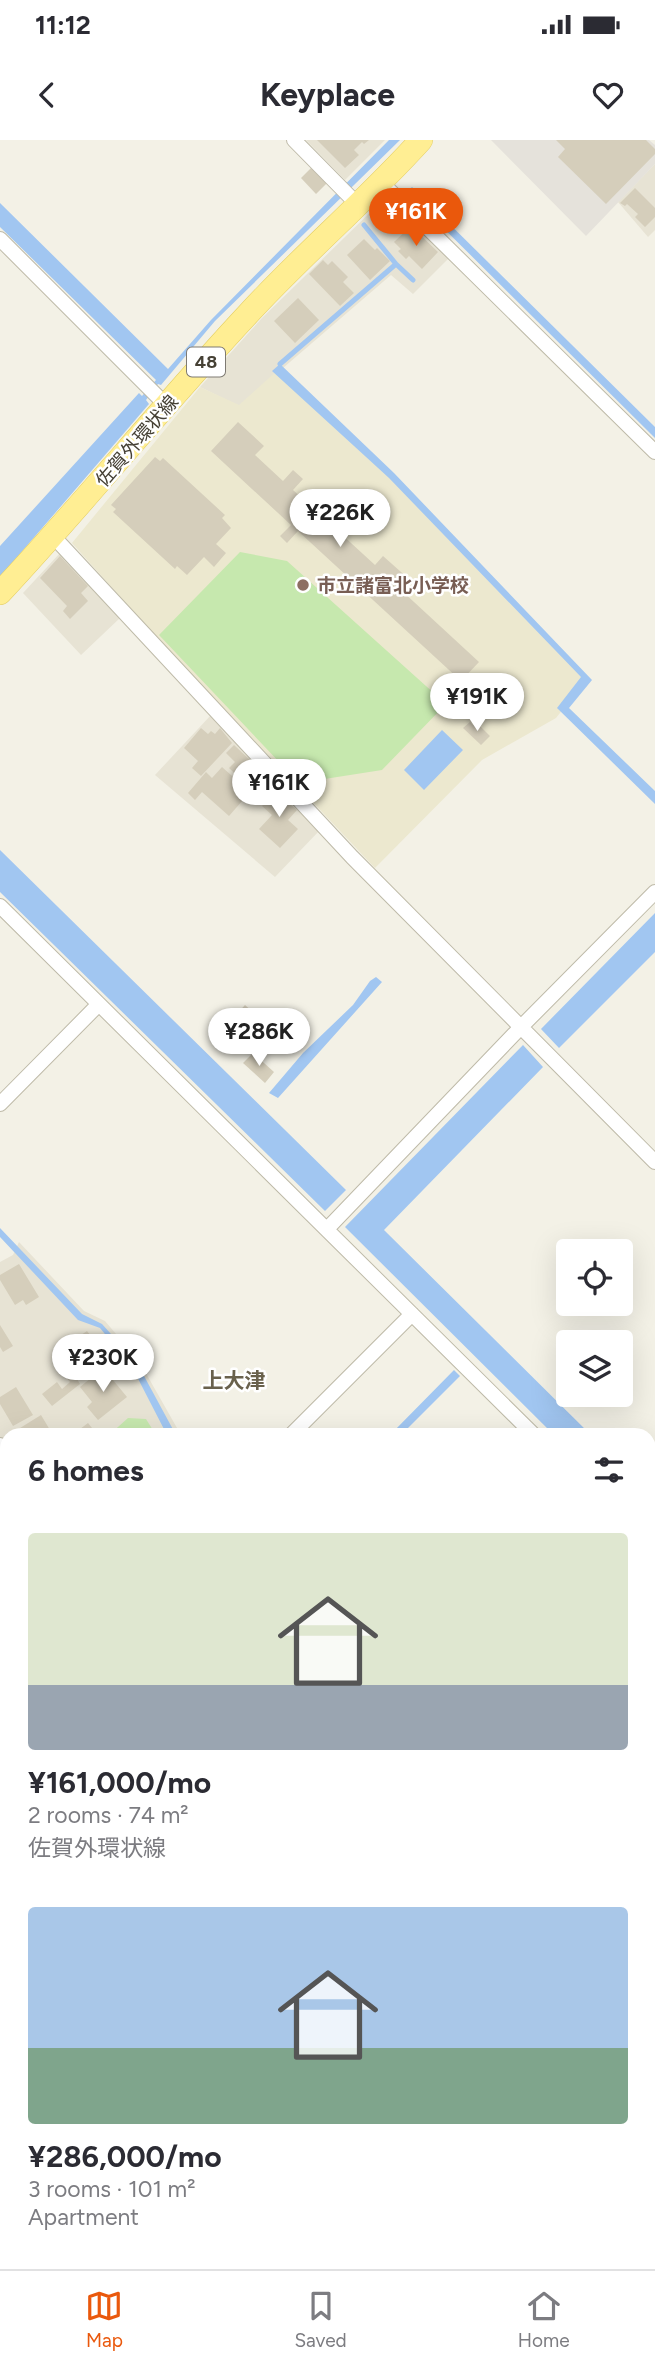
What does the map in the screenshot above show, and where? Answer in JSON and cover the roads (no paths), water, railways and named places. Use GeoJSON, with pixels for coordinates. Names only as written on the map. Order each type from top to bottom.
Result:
{"type":"FeatureCollection","features":[{"type":"Feature","properties":{"kind":"main road","name":"佐賀外環状線"},"geometry":{"type":"LineString","coordinates":[[0,593],[53,536],[157,395],[249,312],[349,196],[382,183],[421,140]]}},
{"type":"Feature","properties":{"kind":"street"},"geometry":{"type":"LineString","coordinates":[[294,140],[349,196]]}},
{"type":"Feature","properties":{"kind":"street"},"geometry":{"type":"LineString","coordinates":[[382,183],[655,452]]}},
{"type":"Feature","properties":{"kind":"street"},"geometry":{"type":"LineString","coordinates":[[0,239],[157,395]]}},
{"type":"Feature","properties":{"kind":"street"},"geometry":{"type":"LineString","coordinates":[[53,536],[352,857],[655,1162]]}},
{"type":"Feature","properties":{"kind":"street"},"geometry":{"type":"LineString","coordinates":[[327,1230],[520,1028],[655,892]]}},
{"type":"Feature","properties":{"kind":"street"},"geometry":{"type":"LineString","coordinates":[[0,906],[527,1428]]}},
{"type":"Feature","properties":{"kind":"street"},"geometry":{"type":"LineString","coordinates":[[0,1104],[99,1004]]}},
{"type":"Feature","properties":{"kind":"street"},"geometry":{"type":"LineString","coordinates":[[298,1428],[412,1314]]}},
{"type":"Feature","properties":{"kind":"water"},"geometry":{"type":"Polygon","coordinates":[[[389,140],[400,140],[215,321],[161,385],[158,384],[146,400],[149,404],[0,577],[0,546],[139,393],[142,396],[156,380],[0,227],[0,203],[168,369],[211,320],[389,140]]]}},
{"type":"Feature","properties":{"kind":"water"},"geometry":{"type":"Polygon","coordinates":[[[412,187],[655,427],[655,438],[407,192],[412,187]]]}},
{"type":"Feature","properties":{"kind":"water"},"geometry":{"type":"Polygon","coordinates":[[[280,364],[394,473],[592,680],[569,708],[655,791],[655,804],[557,708],[581,677],[389,478],[272,371],[280,364]]]}},
{"type":"Feature","properties":{"kind":"water"},"geometry":{"type":"Polygon","coordinates":[[[442,730],[463,750],[424,790],[404,770],[442,730]]]}},
{"type":"Feature","properties":{"kind":"water"},"geometry":{"type":"Polygon","coordinates":[[[0,850],[346,1190],[325,1211],[0,892],[0,850]]]}},
{"type":"Feature","properties":{"kind":"water"},"geometry":{"type":"Polygon","coordinates":[[[655,913],[655,952],[559,1048],[541,1029],[655,913]]]}},
{"type":"Feature","properties":{"kind":"water"},"geometry":{"type":"Polygon","coordinates":[[[376,977],[382,982],[278,1098],[269,1093],[303,1053],[353,1005],[376,977]]]}},
{"type":"Feature","properties":{"kind":"water"},"geometry":{"type":"Polygon","coordinates":[[[523,1045],[543,1067],[384,1230],[556,1400],[556,1407],[563,1407],[584,1428],[547,1428],[345,1227],[523,1045]]]}},
{"type":"Feature","properties":{"kind":"water"},"geometry":{"type":"Polygon","coordinates":[[[0,1228],[82,1314],[102,1324],[137,1363],[172,1428],[163,1428],[132,1367],[100,1328],[78,1320],[0,1237],[0,1228]]]}},
{"type":"Feature","properties":{"kind":"water"},"geometry":{"type":"Polygon","coordinates":[[[454,1370],[460,1376],[408,1428],[397,1428],[454,1370]]]}},
{"type":"Feature","properties":{"kind":"waterway"},"geometry":{"type":"LineString","coordinates":[[364,225],[396,264]]}},
{"type":"Feature","properties":{"kind":"waterway"},"geometry":{"type":"LineString","coordinates":[[280,364],[396,264],[413,280]]}},
{"type":"Feature","properties":{"kind":"place","name":"市立諸富北小学校"},"geometry":{"type":"Point","coordinates":[303,585]}},
{"type":"Feature","properties":{"kind":"district","name":"上大津"},"geometry":{"type":"Point","coordinates":[234,1380]}}]}
